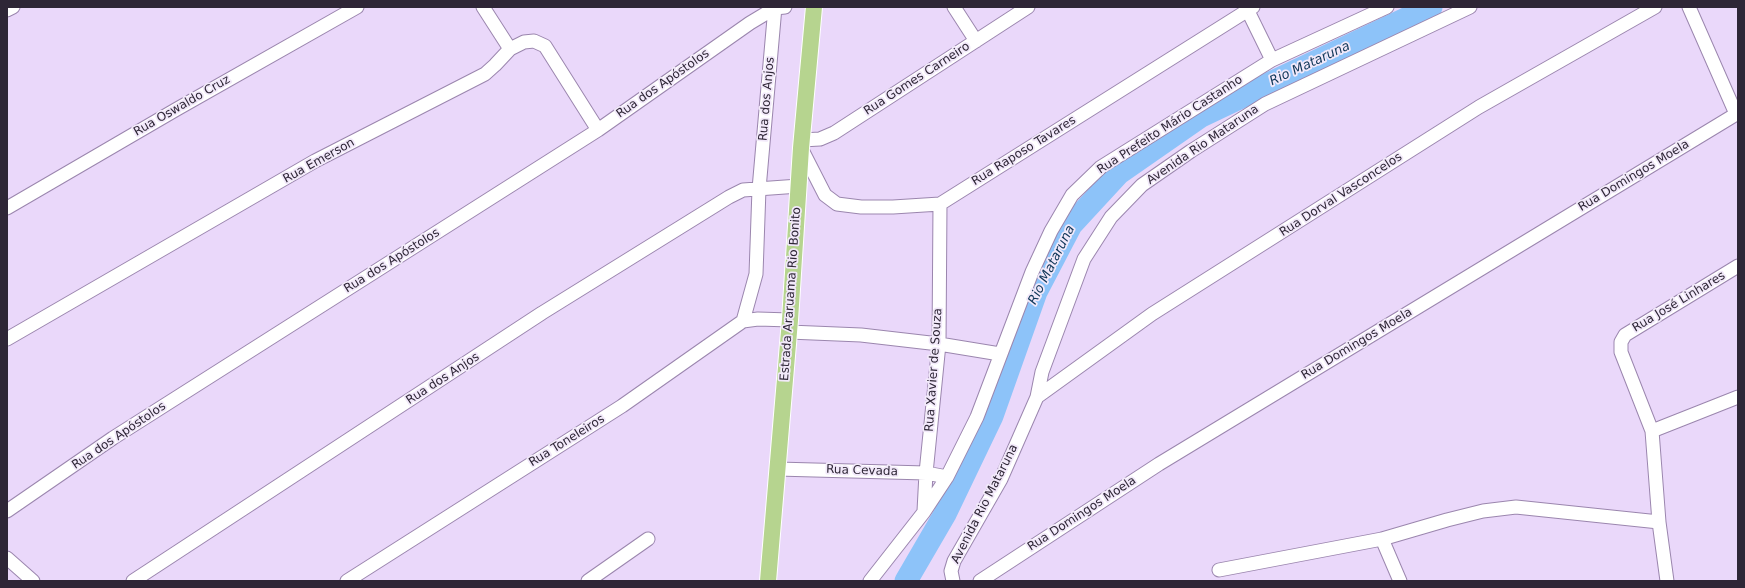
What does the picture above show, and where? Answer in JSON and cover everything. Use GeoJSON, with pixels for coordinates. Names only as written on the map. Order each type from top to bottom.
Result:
{"type":"FeatureCollection","features":[{"type":"Feature","properties":{"kind":"main road","name":"Estrada Araruama Rio Bonito"},"geometry":{"type":"LineString","coordinates":[[768,581],[790,326],[802,144],[814,7]]}},
{"type":"Feature","properties":{"kind":"street"},"geometry":{"type":"LineString","coordinates":[[7,10],[13,7]]}},
{"type":"Feature","properties":{"kind":"street","name":"Rua Oswaldo Cruz"},"geometry":{"type":"LineString","coordinates":[[7,208],[357,7]]}},
{"type":"Feature","properties":{"kind":"street"},"geometry":{"type":"LineString","coordinates":[[483,7],[510,49]]}},
{"type":"Feature","properties":{"kind":"street","name":"Rua dos Apóstolos"},"geometry":{"type":"LineString","coordinates":[[7,511],[107,443],[200,383],[598,130],[750,23],[778,7]]}},
{"type":"Feature","properties":{"kind":"street","name":"Rua dos Anjos"},"geometry":{"type":"LineString","coordinates":[[759,189],[778,7]]}},
{"type":"Feature","properties":{"kind":"street"},"geometry":{"type":"LineString","coordinates":[[954,7],[976,41]]}},
{"type":"Feature","properties":{"kind":"street","name":"Rua Gomes Carneiro"},"geometry":{"type":"LineString","coordinates":[[802,144],[820,139],[834,132],[1028,7]]}},
{"type":"Feature","properties":{"kind":"street","name":"Rua Prefeito Mário Castanho"},"geometry":{"type":"LineString","coordinates":[[870,581],[924,512],[947,477],[977,417],[1035,265],[1051,231],[1072,195],[1101,167],[1272,60],[1387,7]]}},
{"type":"Feature","properties":{"kind":"street","name":"Avenida Rio Mataruna"},"geometry":{"type":"LineString","coordinates":[[953,581],[951,571],[954,561],[1001,480],[1037,397],[1042,372],[1084,259],[1112,217],[1142,185],[1191,151],[1265,104],[1470,7]]}},
{"type":"Feature","properties":{"kind":"street","name":"Rua Dorval Vasconcelos"},"geometry":{"type":"LineString","coordinates":[[1037,397],[1152,314],[1472,112],[1654,7]]}},
{"type":"Feature","properties":{"kind":"street"},"geometry":{"type":"LineString","coordinates":[[1689,7],[1737,113]]}},
{"type":"Feature","properties":{"kind":"street"},"geometry":{"type":"LineString","coordinates":[[1249,8],[1272,60]]}},
{"type":"Feature","properties":{"kind":"street","name":"Rua Raposo Tavares"},"geometry":{"type":"LineString","coordinates":[[802,144],[824,195],[838,204],[861,208],[885,208],[940,204],[1249,8]]}},
{"type":"Feature","properties":{"kind":"street","name":"Rua Emerson"},"geometry":{"type":"LineString","coordinates":[[7,339],[315,162],[485,74],[510,49],[524,42],[534,41],[545,46],[598,130]]}},
{"type":"Feature","properties":{"kind":"street","name":"Rua Domingos Moela"},"geometry":{"type":"LineString","coordinates":[[980,581],[1159,464],[1737,113]]}},
{"type":"Feature","properties":{"kind":"street","name":"Rua dos Anjos"},"geometry":{"type":"LineString","coordinates":[[133,581],[542,314],[729,197],[743,190],[799,186]]}},
{"type":"Feature","properties":{"kind":"street"},"geometry":{"type":"LineString","coordinates":[[742,321],[756,274],[759,189]]}},
{"type":"Feature","properties":{"kind":"street","name":"Rua Xavier de Souza"},"geometry":{"type":"LineString","coordinates":[[924,512],[926,473],[938,344],[940,204]]}},
{"type":"Feature","properties":{"kind":"street","name":"Rua José Linhares"},"geometry":{"type":"LineString","coordinates":[[1667,581],[1659,522],[1652,431],[1621,352],[1621,342],[1625,335],[1738,266]]}},
{"type":"Feature","properties":{"kind":"street","name":"Rua Toneleiros"},"geometry":{"type":"LineString","coordinates":[[347,581],[622,406],[742,321],[758,319],[790,326],[938,344],[1000,354]]}},
{"type":"Feature","properties":{"kind":"street"},"geometry":{"type":"LineString","coordinates":[[1652,431],[1738,397]]}},
{"type":"Feature","properties":{"kind":"street","name":"Rua Cevada"},"geometry":{"type":"LineString","coordinates":[[777,468],[926,473],[947,477]]}},
{"type":"Feature","properties":{"kind":"street"},"geometry":{"type":"LineString","coordinates":[[1219,570],[1382,539],[1454,518],[1484,511],[1516,507],[1659,522]]}},
{"type":"Feature","properties":{"kind":"street"},"geometry":{"type":"LineString","coordinates":[[588,581],[648,539]]}},
{"type":"Feature","properties":{"kind":"street"},"geometry":{"type":"LineString","coordinates":[[1382,539],[1400,581]]}},
{"type":"Feature","properties":{"kind":"street"},"geometry":{"type":"LineString","coordinates":[[7,558],[33,581]]}},
{"type":"Feature","properties":{"kind":"waterway","name":"Rio Mataruna"},"geometry":{"type":"LineString","coordinates":[[906,581],[945,514],[992,416],[1036,292],[1071,225],[1119,173],[1201,116],[1431,7]]}}]}
